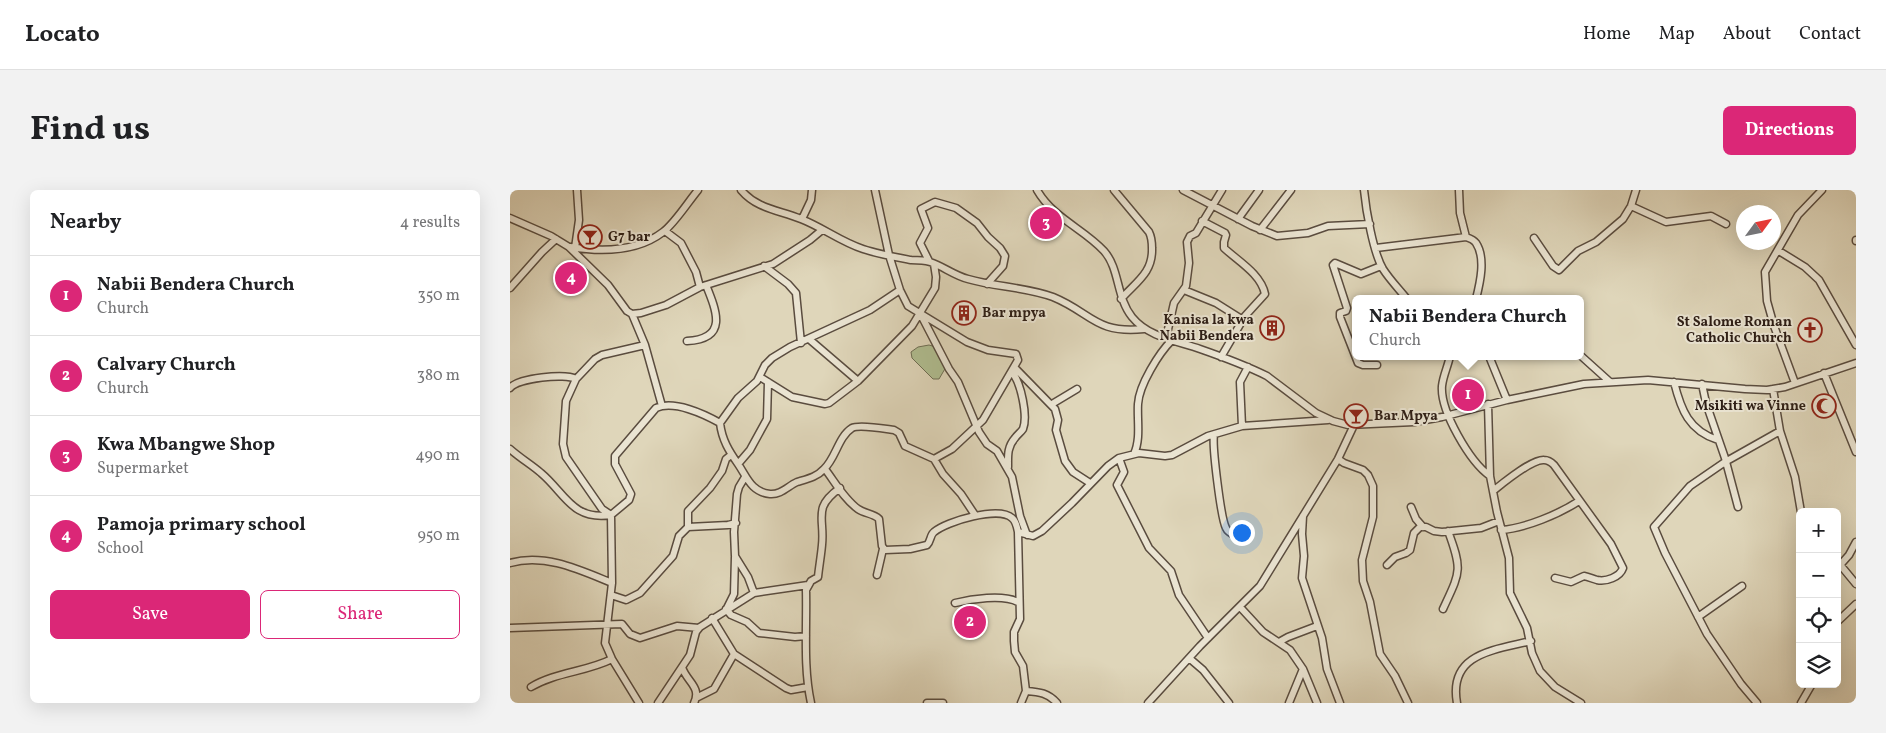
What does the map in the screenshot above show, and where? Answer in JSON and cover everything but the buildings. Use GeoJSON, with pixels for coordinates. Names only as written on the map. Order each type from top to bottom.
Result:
{"type":"FeatureCollection","features":[{"type":"Feature","properties":{"kind":"street"},"geometry":{"type":"LineString","coordinates":[[572,248],[579,220],[578,190]]}},
{"type":"Feature","properties":{"kind":"street"},"geometry":{"type":"LineString","coordinates":[[572,248],[589,250],[624,248],[651,239],[664,231],[698,190]]}},
{"type":"Feature","properties":{"kind":"street"},"geometry":{"type":"LineString","coordinates":[[741,190],[747,198],[770,210],[802,219],[864,249],[932,262],[955,275],[987,284],[1054,297],[1108,328],[1121,330],[1144,329],[1221,356],[1267,376],[1316,413],[1342,424],[1414,422],[1584,384],[1648,380],[1773,389],[1856,363]]}},
{"type":"Feature","properties":{"kind":"street"},"geometry":{"type":"LineString","coordinates":[[802,219],[812,200],[812,190]]}},
{"type":"Feature","properties":{"kind":"street"},"geometry":{"type":"LineString","coordinates":[[875,190],[888,255],[900,290],[908,306],[967,342],[988,350],[1016,354],[1018,360],[1014,370],[977,427],[952,449],[934,459]]}},
{"type":"Feature","properties":{"kind":"street"},"geometry":{"type":"LineString","coordinates":[[1038,190],[1050,207],[1101,248],[1108,256],[1127,311],[1144,329]]}},
{"type":"Feature","properties":{"kind":"street"},"geometry":{"type":"LineString","coordinates":[[1114,190],[1149,232],[1152,239],[1150,267],[1141,280],[1122,299]]}},
{"type":"Feature","properties":{"kind":"street"},"geometry":{"type":"LineString","coordinates":[[1183,190],[1260,230],[1277,236],[1308,233],[1328,226],[1370,224]]}},
{"type":"Feature","properties":{"kind":"street"},"geometry":{"type":"LineString","coordinates":[[1134,454],[1138,437],[1140,394],[1169,339],[1174,304],[1180,293],[1184,290],[1188,274],[1187,242],[1190,236],[1196,233],[1222,190]]}},
{"type":"Feature","properties":{"kind":"street"},"geometry":{"type":"LineString","coordinates":[[1238,219],[1259,190]]}},
{"type":"Feature","properties":{"kind":"street"},"geometry":{"type":"LineString","coordinates":[[1260,230],[1291,190]]}},
{"type":"Feature","properties":{"kind":"street"},"geometry":{"type":"LineString","coordinates":[[1364,190],[1370,224],[1382,266],[1390,279],[1404,295]]}},
{"type":"Feature","properties":{"kind":"street"},"geometry":{"type":"LineString","coordinates":[[1459,190],[1460,213],[1466,237]]}},
{"type":"Feature","properties":{"kind":"street"},"geometry":{"type":"LineString","coordinates":[[1534,238],[1553,266],[1559,270],[1578,251],[1596,242],[1623,219],[1636,190]]}},
{"type":"Feature","properties":{"kind":"street"},"geometry":{"type":"LineString","coordinates":[[1795,383],[1774,326],[1765,285],[1767,268],[1779,251],[1798,215],[1822,190]]}},
{"type":"Feature","properties":{"kind":"street"},"geometry":{"type":"LineString","coordinates":[[760,377],[792,397],[825,404],[858,381],[912,326],[935,288],[936,277],[932,262],[920,243],[928,228],[921,209],[935,202],[956,208],[971,218],[1000,248],[1005,256],[1003,266],[987,284]]}},
{"type":"Feature","properties":{"kind":"street"},"geometry":{"type":"LineString","coordinates":[[1630,206],[1666,222],[1711,216],[1726,224]]}},
{"type":"Feature","properties":{"kind":"street"},"geometry":{"type":"LineString","coordinates":[[510,218],[572,248],[608,285],[627,311],[632,314],[644,345],[662,406]]}},
{"type":"Feature","properties":{"kind":"street"},"geometry":{"type":"LineString","coordinates":[[1202,221],[1226,235],[1224,248],[1251,271],[1264,290],[1264,298],[1243,320],[1221,356]]}},
{"type":"Feature","properties":{"kind":"street"},"geometry":{"type":"LineString","coordinates":[[632,314],[666,305],[703,286],[773,264],[792,253],[822,230]]}},
{"type":"Feature","properties":{"kind":"street"},"geometry":{"type":"LineString","coordinates":[[664,231],[681,242],[715,313],[715,328],[707,338],[687,341]]}},
{"type":"Feature","properties":{"kind":"street"},"geometry":{"type":"LineString","coordinates":[[1376,248],[1466,237],[1475,242],[1480,253],[1481,272],[1477,295]]}},
{"type":"Feature","properties":{"kind":"street"},"geometry":{"type":"LineString","coordinates":[[511,285],[556,239]]}},
{"type":"Feature","properties":{"kind":"street"},"geometry":{"type":"LineString","coordinates":[[1779,251],[1805,267],[1819,280],[1856,345]]}},
{"type":"Feature","properties":{"kind":"street"},"geometry":{"type":"LineString","coordinates":[[1352,349],[1340,317],[1340,313],[1346,311],[1347,308],[1333,265],[1336,263],[1361,274],[1382,266]]}},
{"type":"Feature","properties":{"kind":"street"},"geometry":{"type":"LineString","coordinates":[[764,266],[788,284],[796,293],[800,343]]}},
{"type":"Feature","properties":{"kind":"street"},"geometry":{"type":"LineString","coordinates":[[900,290],[870,310],[790,347],[772,358],[765,366],[760,377],[738,398],[720,423],[723,439],[750,485],[756,489],[773,494],[784,491],[825,469],[838,445],[848,432],[856,427],[897,431],[905,446],[934,459],[943,474],[961,494],[974,515]]}},
{"type":"Feature","properties":{"kind":"street"},"geometry":{"type":"LineString","coordinates":[[1184,290],[1216,303],[1243,320]]}},
{"type":"Feature","properties":{"kind":"street"},"geometry":{"type":"LineString","coordinates":[[920,313],[958,382],[984,440],[997,451],[1009,471],[1014,482],[1020,516],[1027,535]]}},
{"type":"Feature","properties":{"kind":"street"},"geometry":{"type":"LineString","coordinates":[[809,339],[858,381]]}},
{"type":"Feature","properties":{"kind":"street"},"geometry":{"type":"LineString","coordinates":[[611,516],[602,509],[563,450],[566,401],[576,379],[588,365],[602,355],[644,345]]}},
{"type":"Feature","properties":{"kind":"street"},"geometry":{"type":"LineString","coordinates":[[1584,359],[1610,382]]}},
{"type":"Feature","properties":{"kind":"street"},"geometry":{"type":"LineString","coordinates":[[1356,360],[1360,364],[1377,365]]}},
{"type":"Feature","properties":{"kind":"street"},"geometry":{"type":"LineString","coordinates":[[1449,360],[1442,388],[1449,415],[1462,443],[1474,462],[1490,476]]}},
{"type":"Feature","properties":{"kind":"street"},"geometry":{"type":"LineString","coordinates":[[1491,360],[1507,400]]}},
{"type":"Feature","properties":{"kind":"street"},"geometry":{"type":"LineString","coordinates":[[1242,426],[1240,382],[1248,367]]}},
{"type":"Feature","properties":{"kind":"street"},"geometry":{"type":"LineString","coordinates":[[1014,370],[1052,404],[1058,420],[1056,430],[1065,461],[1073,472],[1090,484]]}},
{"type":"Feature","properties":{"kind":"street"},"geometry":{"type":"LineString","coordinates":[[1009,471],[1008,450],[1022,429],[1025,415],[1020,387],[1014,370]]}},
{"type":"Feature","properties":{"kind":"street"},"geometry":{"type":"LineString","coordinates":[[1824,373],[1856,452]]}},
{"type":"Feature","properties":{"kind":"street"},"geometry":{"type":"LineString","coordinates":[[510,388],[516,383],[549,377],[571,376],[576,379]]}},
{"type":"Feature","properties":{"kind":"street"},"geometry":{"type":"LineString","coordinates":[[738,464],[750,450],[767,420],[768,382]]}},
{"type":"Feature","properties":{"kind":"street"},"geometry":{"type":"LineString","coordinates":[[1674,382],[1680,403],[1696,429],[1718,440]]}},
{"type":"Feature","properties":{"kind":"street"},"geometry":{"type":"LineString","coordinates":[[1702,384],[1738,507]]}},
{"type":"Feature","properties":{"kind":"street"},"geometry":{"type":"LineString","coordinates":[[1052,404],[1077,389]]}},
{"type":"Feature","properties":{"kind":"street"},"geometry":{"type":"LineString","coordinates":[[1773,389],[1780,431],[1795,477],[1800,508]]}},
{"type":"Feature","properties":{"kind":"street"},"geometry":{"type":"LineString","coordinates":[[1488,404],[1490,476],[1509,558],[1510,593],[1524,620],[1531,641],[1532,653],[1540,671],[1555,687],[1582,703]]}},
{"type":"Feature","properties":{"kind":"street"},"geometry":{"type":"LineString","coordinates":[[510,450],[542,474],[561,496],[581,512],[596,516],[611,516],[629,500],[631,494],[615,464],[615,456],[656,408],[662,406],[691,410],[720,423]]}},
{"type":"Feature","properties":{"kind":"street"},"geometry":{"type":"LineString","coordinates":[[1018,532],[1033,536],[1042,531],[1081,495],[1108,466],[1119,458],[1134,454],[1172,455],[1214,435],[1242,426],[1329,419]]}},
{"type":"Feature","properties":{"kind":"street"},"geometry":{"type":"LineString","coordinates":[[1148,703],[1263,582],[1303,513],[1338,459],[1354,424]]}},
{"type":"Feature","properties":{"kind":"street"},"geometry":{"type":"LineString","coordinates":[[1757,703],[1741,684],[1707,634],[1665,553],[1654,527],[1690,486],[1725,462],[1780,431]]}},
{"type":"Feature","properties":{"kind":"street"},"geometry":{"type":"LineString","coordinates":[[1214,435],[1218,486],[1225,525],[1228,532],[1238,537]]}},
{"type":"Feature","properties":{"kind":"street"},"geometry":{"type":"LineString","coordinates":[[688,527],[688,511],[710,488],[722,471],[726,459],[731,455]]}},
{"type":"Feature","properties":{"kind":"street"},"geometry":{"type":"LineString","coordinates":[[1119,458],[1124,472],[1117,485],[1123,498],[1149,548],[1171,571],[1179,595],[1208,638]]}},
{"type":"Feature","properties":{"kind":"street"},"geometry":{"type":"LineString","coordinates":[[1338,459],[1363,470],[1373,486],[1373,517],[1362,560],[1363,581],[1370,602],[1380,654],[1395,676],[1408,703]]}},
{"type":"Feature","properties":{"kind":"street"},"geometry":{"type":"LineString","coordinates":[[1493,491],[1535,462],[1549,461],[1554,465],[1611,544],[1622,564],[1622,572],[1615,577],[1599,581],[1584,576],[1571,582],[1554,578]]}},
{"type":"Feature","properties":{"kind":"street"},"geometry":{"type":"LineString","coordinates":[[825,469],[857,508],[879,519],[883,549],[877,575]]}},
{"type":"Feature","properties":{"kind":"street"},"geometry":{"type":"LineString","coordinates":[[726,609],[734,594],[739,487],[744,477]]}},
{"type":"Feature","properties":{"kind":"street"},"geometry":{"type":"LineString","coordinates":[[658,703],[690,655],[698,628],[754,593],[808,585],[818,577],[822,544],[821,522],[823,506],[828,497],[840,488]]}},
{"type":"Feature","properties":{"kind":"street"},"geometry":{"type":"LineString","coordinates":[[1501,530],[1525,525],[1561,511],[1579,501]]}},
{"type":"Feature","properties":{"kind":"street"},"geometry":{"type":"LineString","coordinates":[[1411,507],[1416,519],[1423,526],[1434,531],[1481,528],[1499,521]]}},
{"type":"Feature","properties":{"kind":"street"},"geometry":{"type":"LineString","coordinates":[[1303,513],[1304,556],[1302,578],[1322,638],[1327,669],[1340,703]]}},
{"type":"Feature","properties":{"kind":"street"},"geometry":{"type":"LineString","coordinates":[[883,549],[898,550],[927,545],[934,532],[958,520],[974,515],[1007,515],[1014,519],[1018,532],[1018,602],[1020,619],[1014,632],[1014,648],[1023,666],[1026,691],[1021,703]]}},
{"type":"Feature","properties":{"kind":"street"},"geometry":{"type":"LineString","coordinates":[[611,516],[612,583],[605,643],[612,659],[639,703]]}},
{"type":"Feature","properties":{"kind":"street"},"geometry":{"type":"LineString","coordinates":[[611,596],[626,600],[640,593],[673,556],[679,536],[688,527],[736,523]]}},
{"type":"Feature","properties":{"kind":"street"},"geometry":{"type":"LineString","coordinates":[[1387,565],[1396,557],[1410,550],[1414,533],[1423,526]]}},
{"type":"Feature","properties":{"kind":"street"},"geometry":{"type":"LineString","coordinates":[[1443,609],[1459,567],[1448,531]]}},
{"type":"Feature","properties":{"kind":"street"},"geometry":{"type":"LineString","coordinates":[[1841,561],[1849,555],[1856,542]]}},
{"type":"Feature","properties":{"kind":"street"},"geometry":{"type":"LineString","coordinates":[[735,556],[748,577],[754,593]]}},
{"type":"Feature","properties":{"kind":"street"},"geometry":{"type":"LineString","coordinates":[[510,563],[521,560],[549,560],[612,583]]}},
{"type":"Feature","properties":{"kind":"street"},"geometry":{"type":"LineString","coordinates":[[1841,565],[1856,584]]}},
{"type":"Feature","properties":{"kind":"street"},"geometry":{"type":"LineString","coordinates":[[808,585],[806,636],[808,687],[811,703]]}},
{"type":"Feature","properties":{"kind":"street"},"geometry":{"type":"LineString","coordinates":[[1698,617],[1742,586]]}},
{"type":"Feature","properties":{"kind":"street"},"geometry":{"type":"LineString","coordinates":[[955,603],[985,599],[1010,599],[1018,602]]}},
{"type":"Feature","properties":{"kind":"street"},"geometry":{"type":"LineString","coordinates":[[1841,616],[1856,604]]}},
{"type":"Feature","properties":{"kind":"street"},"geometry":{"type":"LineString","coordinates":[[1240,607],[1258,628],[1290,650],[1303,669],[1317,703]]}},
{"type":"Feature","properties":{"kind":"street"},"geometry":{"type":"LineString","coordinates":[[726,609],[759,632],[769,635],[806,636]]}},
{"type":"Feature","properties":{"kind":"street"},"geometry":{"type":"LineString","coordinates":[[712,618],[734,654],[786,688],[791,690],[808,687]]}},
{"type":"Feature","properties":{"kind":"street"},"geometry":{"type":"LineString","coordinates":[[510,628],[622,624],[630,634],[640,638],[677,626],[698,628]]}},
{"type":"Feature","properties":{"kind":"street"},"geometry":{"type":"LineString","coordinates":[[1279,642],[1288,636],[1317,626]]}},
{"type":"Feature","properties":{"kind":"street"},"geometry":{"type":"LineString","coordinates":[[1457,703],[1457,682],[1462,668],[1469,660],[1482,654],[1531,641]]}},
{"type":"Feature","properties":{"kind":"street"},"geometry":{"type":"LineString","coordinates":[[695,700],[714,689],[734,654]]}},
{"type":"Feature","properties":{"kind":"street"},"geometry":{"type":"LineString","coordinates":[[1189,658],[1204,670],[1228,703]]}},
{"type":"Feature","properties":{"kind":"street"},"geometry":{"type":"LineString","coordinates":[[531,687],[554,676],[587,669],[612,659]]}},
{"type":"Feature","properties":{"kind":"street"},"geometry":{"type":"LineString","coordinates":[[682,667],[695,687],[695,700]]}},
{"type":"Feature","properties":{"kind":"street"},"geometry":{"type":"LineString","coordinates":[[1289,703],[1303,669]]}},
{"type":"Feature","properties":{"kind":"street"},"geometry":{"type":"LineString","coordinates":[[1801,703],[1810,688]]}},
{"type":"Feature","properties":{"kind":"street"},"geometry":{"type":"LineString","coordinates":[[1026,691],[1042,692],[1052,697],[1057,703]]}},
{"type":"Feature","properties":{"kind":"street"},"geometry":{"type":"LineString","coordinates":[[927,703],[943,703]]}},
{"type":"Feature","properties":{"kind":"green space"},"geometry":{"type":"Polygon","coordinates":[[[929,345],[936,347],[946,367],[939,379],[933,379],[912,358],[911,352],[918,347],[929,345]]]}},
{"type":"Feature","properties":{"kind":"place","name":"Kwa Mbangwe Shop"},"geometry":{"type":"Point","coordinates":[1046,223]}},
{"type":"Feature","properties":{"kind":"place","name":"G7 bar"},"geometry":{"type":"Point","coordinates":[590,237]}},
{"type":"Feature","properties":{"kind":"place","name":"Pamoja primary school"},"geometry":{"type":"Point","coordinates":[571,278]}},
{"type":"Feature","properties":{"kind":"place","name":"Bar mpya"},"geometry":{"type":"Point","coordinates":[964,313]}},
{"type":"Feature","properties":{"kind":"place","name":"Kanisa la kwa Nabii Bendera"},"geometry":{"type":"Point","coordinates":[1272,328]}},
{"type":"Feature","properties":{"kind":"place","name":"St Salome Roman Catholic Church"},"geometry":{"type":"Point","coordinates":[1810,330]}},
{"type":"Feature","properties":{"kind":"place","name":"Nabii Bendera Church"},"geometry":{"type":"Point","coordinates":[1468,395]}},
{"type":"Feature","properties":{"kind":"place","name":"Msikiti wa Vinne"},"geometry":{"type":"Point","coordinates":[1824,406]}},
{"type":"Feature","properties":{"kind":"place","name":"Bar Mpya"},"geometry":{"type":"Point","coordinates":[1356,416]}},
{"type":"Feature","properties":{"kind":"place","name":"Calvary Church"},"geometry":{"type":"Point","coordinates":[970,622]}}]}
